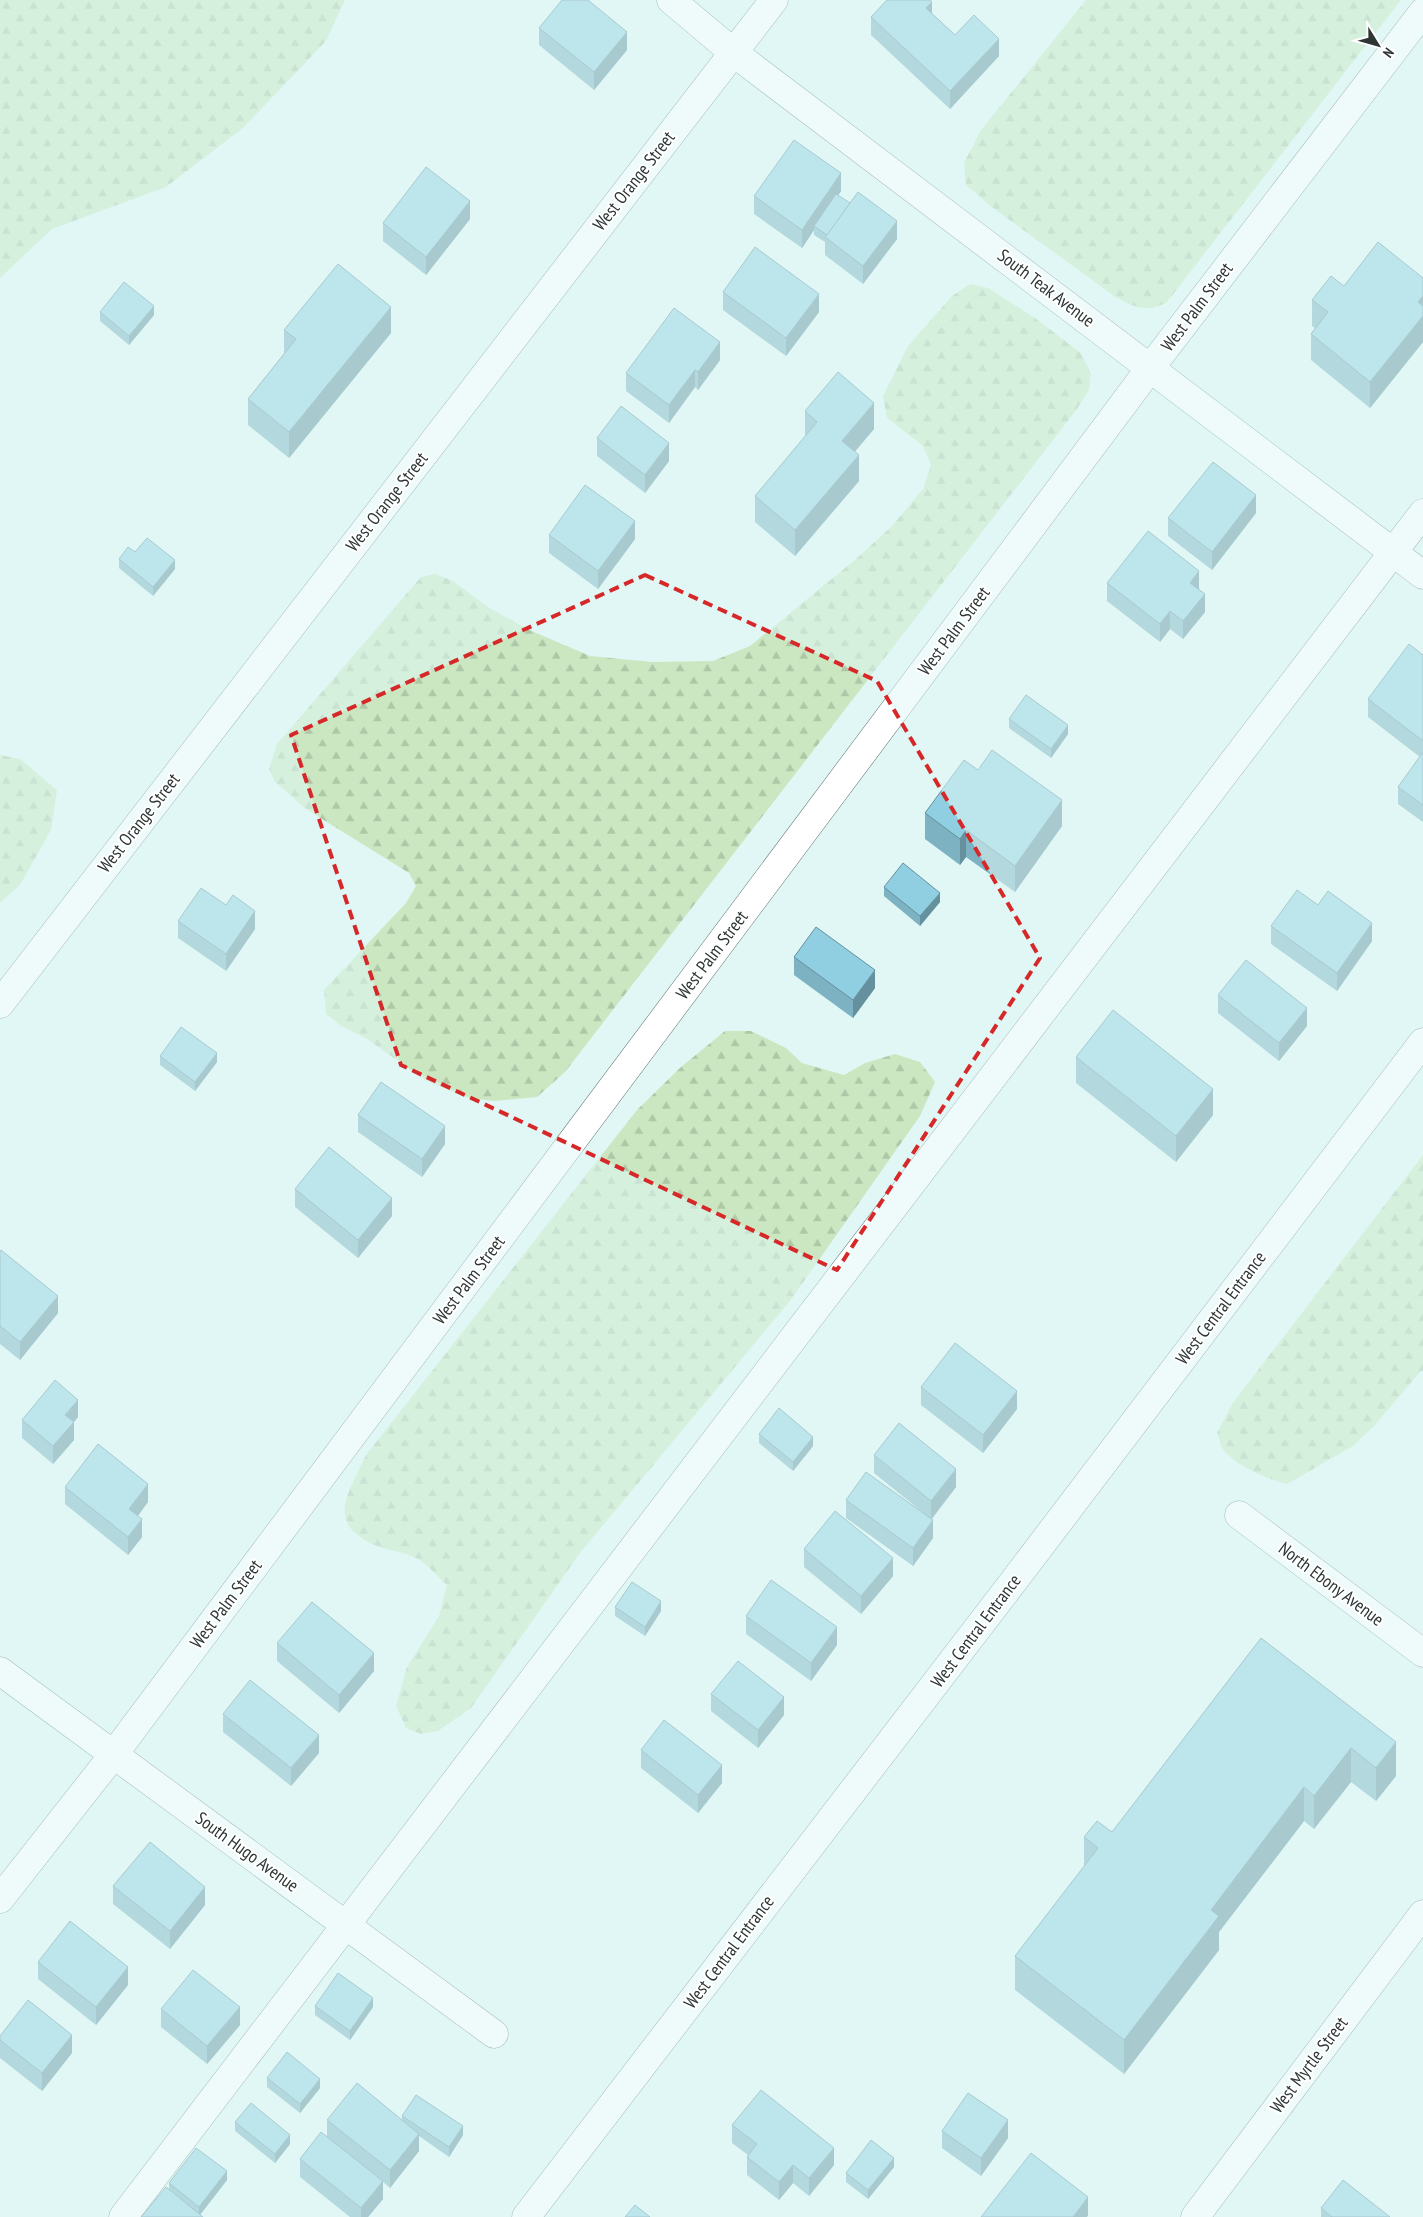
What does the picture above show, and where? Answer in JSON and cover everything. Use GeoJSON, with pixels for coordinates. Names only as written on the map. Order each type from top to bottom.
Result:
{"type":"FeatureCollection","features":[{"type":"Feature","properties":{"kind":"main road","name":"South Teak Avenue"},"geometry":{"type":"LineString","coordinates":[[671,0],[734,53],[1423,575]]}},
{"type":"Feature","properties":{"kind":"main road","name":"West Orange Street"},"geometry":{"type":"LineString","coordinates":[[0,1004],[774,0]]}},
{"type":"Feature","properties":{"kind":"main road","name":"West Palm Street"},"geometry":{"type":"LineString","coordinates":[[0,1899],[114,1754],[1151,368],[1423,12]]}},
{"type":"Feature","properties":{"kind":"main road"},"geometry":{"type":"LineString","coordinates":[[122,2217],[1423,513]]}},
{"type":"Feature","properties":{"kind":"main road","name":"West Central Entrance"},"geometry":{"type":"LineString","coordinates":[[526,2217],[1019,1574],[1423,1042]]}},
{"type":"Feature","properties":{"kind":"main road","name":"North Ebony Avenue"},"geometry":{"type":"LineString","coordinates":[[1239,1515],[1423,1653]]}},
{"type":"Feature","properties":{"kind":"main road","name":"South Hugo Avenue"},"geometry":{"type":"LineString","coordinates":[[0,1671],[494,2034]]}},
{"type":"Feature","properties":{"kind":"main road","name":"West Myrtle Street"},"geometry":{"type":"LineString","coordinates":[[1195,2217],[1423,1914]]}},
{"type":"Feature","properties":{"kind":"highlighted area"},"geometry":{"type":"Polygon","coordinates":[[[645,575],[877,681],[1040,958],[837,1270],[401,1065],[291,735],[645,575]]]}},
{"type":"Feature","properties":{"kind":"green space"},"geometry":{"type":"Polygon","coordinates":[[[0,0],[345,0],[326,41],[243,128],[166,187],[52,229],[0,278],[0,0]]]}},
{"type":"Feature","properties":{"kind":"green space"},"geometry":{"type":"Polygon","coordinates":[[[1086,0],[1401,0],[1167,302],[1153,308],[1140,308],[1114,296],[993,208],[966,185],[964,163],[981,130],[1086,0]]]}},
{"type":"Feature","properties":{"kind":"green space"},"geometry":{"type":"Polygon","coordinates":[[[970,284],[988,288],[1035,318],[1081,353],[1091,374],[1089,390],[1077,409],[565,1072],[537,1097],[495,1101],[467,1098],[425,1080],[367,1039],[341,1026],[326,1014],[324,990],[406,903],[416,886],[409,873],[306,809],[275,782],[269,769],[277,744],[421,577],[435,574],[453,581],[488,607],[527,629],[590,656],[652,662],[713,661],[750,646],[856,559],[892,526],[923,489],[931,465],[923,446],[887,418],[883,396],[908,346],[952,296],[970,284]]]}},
{"type":"Feature","properties":{"kind":"green space"},"geometry":{"type":"Polygon","coordinates":[[[0,755],[20,759],[57,790],[51,830],[20,885],[0,903],[0,755]]]}},
{"type":"Feature","properties":{"kind":"green space"},"geometry":{"type":"Polygon","coordinates":[[[725,1031],[751,1031],[786,1048],[802,1063],[844,1075],[865,1063],[895,1054],[920,1062],[935,1082],[920,1116],[790,1301],[580,1553],[471,1708],[438,1731],[421,1734],[406,1728],[396,1706],[407,1667],[439,1616],[447,1585],[418,1559],[377,1546],[350,1528],[345,1518],[345,1507],[353,1483],[366,1455],[637,1110],[681,1067],[725,1031]]]}},
{"type":"Feature","properties":{"kind":"green space"},"geometry":{"type":"Polygon","coordinates":[[[1423,1155],[1423,1371],[1374,1426],[1353,1446],[1287,1484],[1270,1479],[1245,1467],[1224,1451],[1217,1433],[1232,1404],[1423,1155]]]}},
{"type":"Feature","properties":{"kind":"building"},"geometry":{"type":"Polygon","coordinates":[[[562,0],[588,0],[627,32],[594,72],[539,28],[562,0]]]}},
{"type":"Feature","properties":{"kind":"building"},"geometry":{"type":"Polygon","coordinates":[[[887,0],[930,0],[932,2],[926,8],[955,35],[974,15],[999,39],[950,91],[871,17],[887,0]]]}},
{"type":"Feature","properties":{"kind":"building"},"geometry":{"type":"Polygon","coordinates":[[[794,140],[841,173],[802,230],[754,196],[794,140]]]}},
{"type":"Feature","properties":{"kind":"building"},"geometry":{"type":"Polygon","coordinates":[[[426,167],[470,201],[426,257],[383,223],[426,167]]]}},
{"type":"Feature","properties":{"kind":"building"},"geometry":{"type":"Polygon","coordinates":[[[858,192],[897,221],[863,266],[825,237],[858,192]]]}},
{"type":"Feature","properties":{"kind":"building"},"geometry":{"type":"Polygon","coordinates":[[[836,194],[850,203],[827,235],[814,226],[836,194]]]}},
{"type":"Feature","properties":{"kind":"building"},"geometry":{"type":"Polygon","coordinates":[[[1378,242],[1423,278],[1423,296],[1418,302],[1423,306],[1423,316],[1370,382],[1311,334],[1328,312],[1312,300],[1331,276],[1344,286],[1378,242]]]}},
{"type":"Feature","properties":{"kind":"building"},"geometry":{"type":"Polygon","coordinates":[[[755,247],[819,294],[786,338],[723,292],[755,247]]]}},
{"type":"Feature","properties":{"kind":"building"},"geometry":{"type":"Polygon","coordinates":[[[338,264],[391,307],[289,432],[248,399],[296,339],[284,330],[338,264]]]}},
{"type":"Feature","properties":{"kind":"building"},"geometry":{"type":"Polygon","coordinates":[[[124,282],[154,306],[129,336],[100,312],[124,282]]]}},
{"type":"Feature","properties":{"kind":"building"},"geometry":{"type":"Polygon","coordinates":[[[674,308],[720,342],[698,372],[695,370],[669,405],[626,373],[674,308]]]}},
{"type":"Feature","properties":{"kind":"building"},"geometry":{"type":"Polygon","coordinates":[[[838,372],[874,403],[842,441],[859,455],[795,530],[755,496],[817,422],[805,411],[838,372]]]}},
{"type":"Feature","properties":{"kind":"building"},"geometry":{"type":"Polygon","coordinates":[[[621,406],[669,443],[645,475],[597,438],[621,406]]]}},
{"type":"Feature","properties":{"kind":"building"},"geometry":{"type":"Polygon","coordinates":[[[1213,462],[1256,495],[1212,552],[1168,518],[1213,462]]]}},
{"type":"Feature","properties":{"kind":"building"},"geometry":{"type":"Polygon","coordinates":[[[585,485],[635,521],[598,571],[549,535],[585,485]]]}},
{"type":"Feature","properties":{"kind":"building"},"geometry":{"type":"Polygon","coordinates":[[[1148,531],[1199,571],[1190,583],[1205,594],[1183,621],[1170,611],[1160,624],[1107,583],[1148,531]]]}},
{"type":"Feature","properties":{"kind":"building"},"geometry":{"type":"Polygon","coordinates":[[[147,538],[175,560],[153,587],[119,559],[128,547],[135,552],[147,538]]]}},
{"type":"Feature","properties":{"kind":"building"},"geometry":{"type":"Polygon","coordinates":[[[1409,644],[1423,655],[1423,741],[1368,699],[1409,644]]]}},
{"type":"Feature","properties":{"kind":"building"},"geometry":{"type":"Polygon","coordinates":[[[1026,695],[1068,725],[1051,749],[1009,719],[1026,695]]]}},
{"type":"Feature","properties":{"kind":"building"},"geometry":{"type":"Polygon","coordinates":[[[992,750],[1062,800],[1015,866],[966,830],[960,839],[925,813],[964,760],[978,770],[992,750]]]}},
{"type":"Feature","properties":{"kind":"building"},"geometry":{"type":"Polygon","coordinates":[[[1423,752],[1423,805],[1398,787],[1423,752]]]}},
{"type":"Feature","properties":{"kind":"building"},"geometry":{"type":"Polygon","coordinates":[[[903,863],[940,893],[920,916],[884,887],[903,863]]]}},
{"type":"Feature","properties":{"kind":"building"},"geometry":{"type":"Polygon","coordinates":[[[201,888],[226,905],[233,895],[255,911],[226,954],[178,921],[201,888]]]}},
{"type":"Feature","properties":{"kind":"building"},"geometry":{"type":"Polygon","coordinates":[[[1297,890],[1318,905],[1328,891],[1372,923],[1337,973],[1271,926],[1297,890]]]}},
{"type":"Feature","properties":{"kind":"building"},"geometry":{"type":"Polygon","coordinates":[[[816,927],[875,970],[853,1000],[794,957],[816,927]]]}},
{"type":"Feature","properties":{"kind":"building"},"geometry":{"type":"Polygon","coordinates":[[[1246,960],[1307,1008],[1279,1043],[1218,995],[1246,960]]]}},
{"type":"Feature","properties":{"kind":"building"},"geometry":{"type":"Polygon","coordinates":[[[1113,1010],[1213,1089],[1176,1136],[1076,1057],[1113,1010]]]}},
{"type":"Feature","properties":{"kind":"building"},"geometry":{"type":"Polygon","coordinates":[[[181,1027],[217,1053],[195,1082],[160,1056],[181,1027]]]}},
{"type":"Feature","properties":{"kind":"building"},"geometry":{"type":"Polygon","coordinates":[[[381,1082],[445,1126],[422,1159],[358,1115],[381,1082]]]}},
{"type":"Feature","properties":{"kind":"building"},"geometry":{"type":"Polygon","coordinates":[[[329,1147],[392,1198],[358,1240],[295,1189],[329,1147]]]}},
{"type":"Feature","properties":{"kind":"building"},"geometry":{"type":"Polygon","coordinates":[[[1,1250],[58,1296],[20,1342],[0,1326],[1,1250]]]}},
{"type":"Feature","properties":{"kind":"building"},"geometry":{"type":"Polygon","coordinates":[[[955,1343],[1017,1391],[983,1435],[921,1387],[955,1343]]]}},
{"type":"Feature","properties":{"kind":"building"},"geometry":{"type":"Polygon","coordinates":[[[55,1380],[78,1400],[65,1415],[74,1422],[53,1446],[22,1420],[55,1380]]]}},
{"type":"Feature","properties":{"kind":"building"},"geometry":{"type":"Polygon","coordinates":[[[779,1408],[813,1437],[793,1462],[759,1434],[779,1408]]]}},
{"type":"Feature","properties":{"kind":"building"},"geometry":{"type":"Polygon","coordinates":[[[899,1423],[956,1469],[931,1501],[874,1455],[899,1423]]]}},
{"type":"Feature","properties":{"kind":"building"},"geometry":{"type":"Polygon","coordinates":[[[98,1444],[148,1484],[129,1509],[142,1519],[128,1537],[65,1487],[98,1444]]]}},
{"type":"Feature","properties":{"kind":"building"},"geometry":{"type":"Polygon","coordinates":[[[866,1472],[933,1520],[913,1548],[846,1500],[866,1472]]]}},
{"type":"Feature","properties":{"kind":"building"},"geometry":{"type":"Polygon","coordinates":[[[835,1511],[893,1558],[861,1596],[804,1549],[835,1511]]]}},
{"type":"Feature","properties":{"kind":"building"},"geometry":{"type":"Polygon","coordinates":[[[771,1580],[837,1627],[811,1663],[746,1616],[771,1580]]]}},
{"type":"Feature","properties":{"kind":"building"},"geometry":{"type":"Polygon","coordinates":[[[632,1582],[661,1601],[645,1627],[615,1607],[632,1582]]]}},
{"type":"Feature","properties":{"kind":"building"},"geometry":{"type":"Polygon","coordinates":[[[312,1602],[374,1653],[339,1695],[277,1643],[312,1602]]]}},
{"type":"Feature","properties":{"kind":"building"},"geometry":{"type":"Polygon","coordinates":[[[1261,1638],[1396,1742],[1376,1768],[1351,1748],[1314,1796],[1304,1787],[1211,1910],[1219,1916],[1124,2040],[1015,1956],[1098,1848],[1084,1837],[1097,1821],[1112,1832],[1261,1638]]]}},
{"type":"Feature","properties":{"kind":"building"},"geometry":{"type":"Polygon","coordinates":[[[738,1661],[784,1697],[758,1730],[711,1694],[738,1661]]]}},
{"type":"Feature","properties":{"kind":"building"},"geometry":{"type":"Polygon","coordinates":[[[250,1680],[319,1735],[291,1768],[223,1714],[250,1680]]]}},
{"type":"Feature","properties":{"kind":"building"},"geometry":{"type":"Polygon","coordinates":[[[664,1720],[722,1765],[698,1795],[641,1750],[664,1720]]]}},
{"type":"Feature","properties":{"kind":"building"},"geometry":{"type":"Polygon","coordinates":[[[150,1842],[205,1887],[170,1931],[113,1886],[150,1842]]]}},
{"type":"Feature","properties":{"kind":"building"},"geometry":{"type":"Polygon","coordinates":[[[70,1921],[128,1967],[96,2007],[38,1962],[70,1921]]]}},
{"type":"Feature","properties":{"kind":"building"},"geometry":{"type":"Polygon","coordinates":[[[193,1970],[240,2007],[207,2046],[161,2009],[193,1970]]]}},
{"type":"Feature","properties":{"kind":"building"},"geometry":{"type":"Polygon","coordinates":[[[338,1973],[373,1998],[350,2031],[315,2006],[338,1973]]]}},
{"type":"Feature","properties":{"kind":"building"},"geometry":{"type":"Polygon","coordinates":[[[28,2000],[72,2035],[42,2073],[0,2040],[0,2036],[28,2000]]]}},
{"type":"Feature","properties":{"kind":"building"},"geometry":{"type":"Polygon","coordinates":[[[287,2052],[320,2079],[300,2104],[267,2078],[287,2052]]]}},
{"type":"Feature","properties":{"kind":"building"},"geometry":{"type":"Polygon","coordinates":[[[357,2083],[419,2134],[390,2170],[327,2120],[357,2083]]]}},
{"type":"Feature","properties":{"kind":"building"},"geometry":{"type":"Polygon","coordinates":[[[761,2090],[834,2148],[809,2178],[793,2165],[779,2182],[747,2157],[757,2144],[732,2125],[761,2090]]]}},
{"type":"Feature","properties":{"kind":"building"},"geometry":{"type":"Polygon","coordinates":[[[968,2093],[1008,2120],[981,2158],[942,2131],[968,2093]]]}},
{"type":"Feature","properties":{"kind":"building"},"geometry":{"type":"Polygon","coordinates":[[[416,2095],[463,2126],[449,2147],[402,2116],[416,2095]]]}},
{"type":"Feature","properties":{"kind":"building"},"geometry":{"type":"Polygon","coordinates":[[[251,2103],[290,2135],[275,2154],[235,2122],[251,2103]]]}},
{"type":"Feature","properties":{"kind":"building"},"geometry":{"type":"Polygon","coordinates":[[[321,2132],[383,2181],[361,2208],[300,2159],[321,2132]]]}},
{"type":"Feature","properties":{"kind":"building"},"geometry":{"type":"Polygon","coordinates":[[[871,2140],[894,2158],[868,2190],[846,2173],[871,2140]]]}},
{"type":"Feature","properties":{"kind":"building"},"geometry":{"type":"Polygon","coordinates":[[[196,2148],[227,2171],[199,2207],[169,2183],[196,2148]]]}},
{"type":"Feature","properties":{"kind":"building"},"geometry":{"type":"Polygon","coordinates":[[[1031,2153],[1088,2197],[1073,2217],[981,2217],[1031,2153]]]}},
{"type":"Feature","properties":{"kind":"building"},"geometry":{"type":"Polygon","coordinates":[[[1343,2180],[1390,2217],[1332,2217],[1321,2208],[1343,2180]]]}},
{"type":"Feature","properties":{"kind":"building"},"geometry":{"type":"Polygon","coordinates":[[[166,2187],[203,2217],[141,2217],[166,2187]]]}},
{"type":"Feature","properties":{"kind":"building"},"geometry":{"type":"Polygon","coordinates":[[[635,2205],[650,2217],[625,2217],[635,2205]]]}}]}
